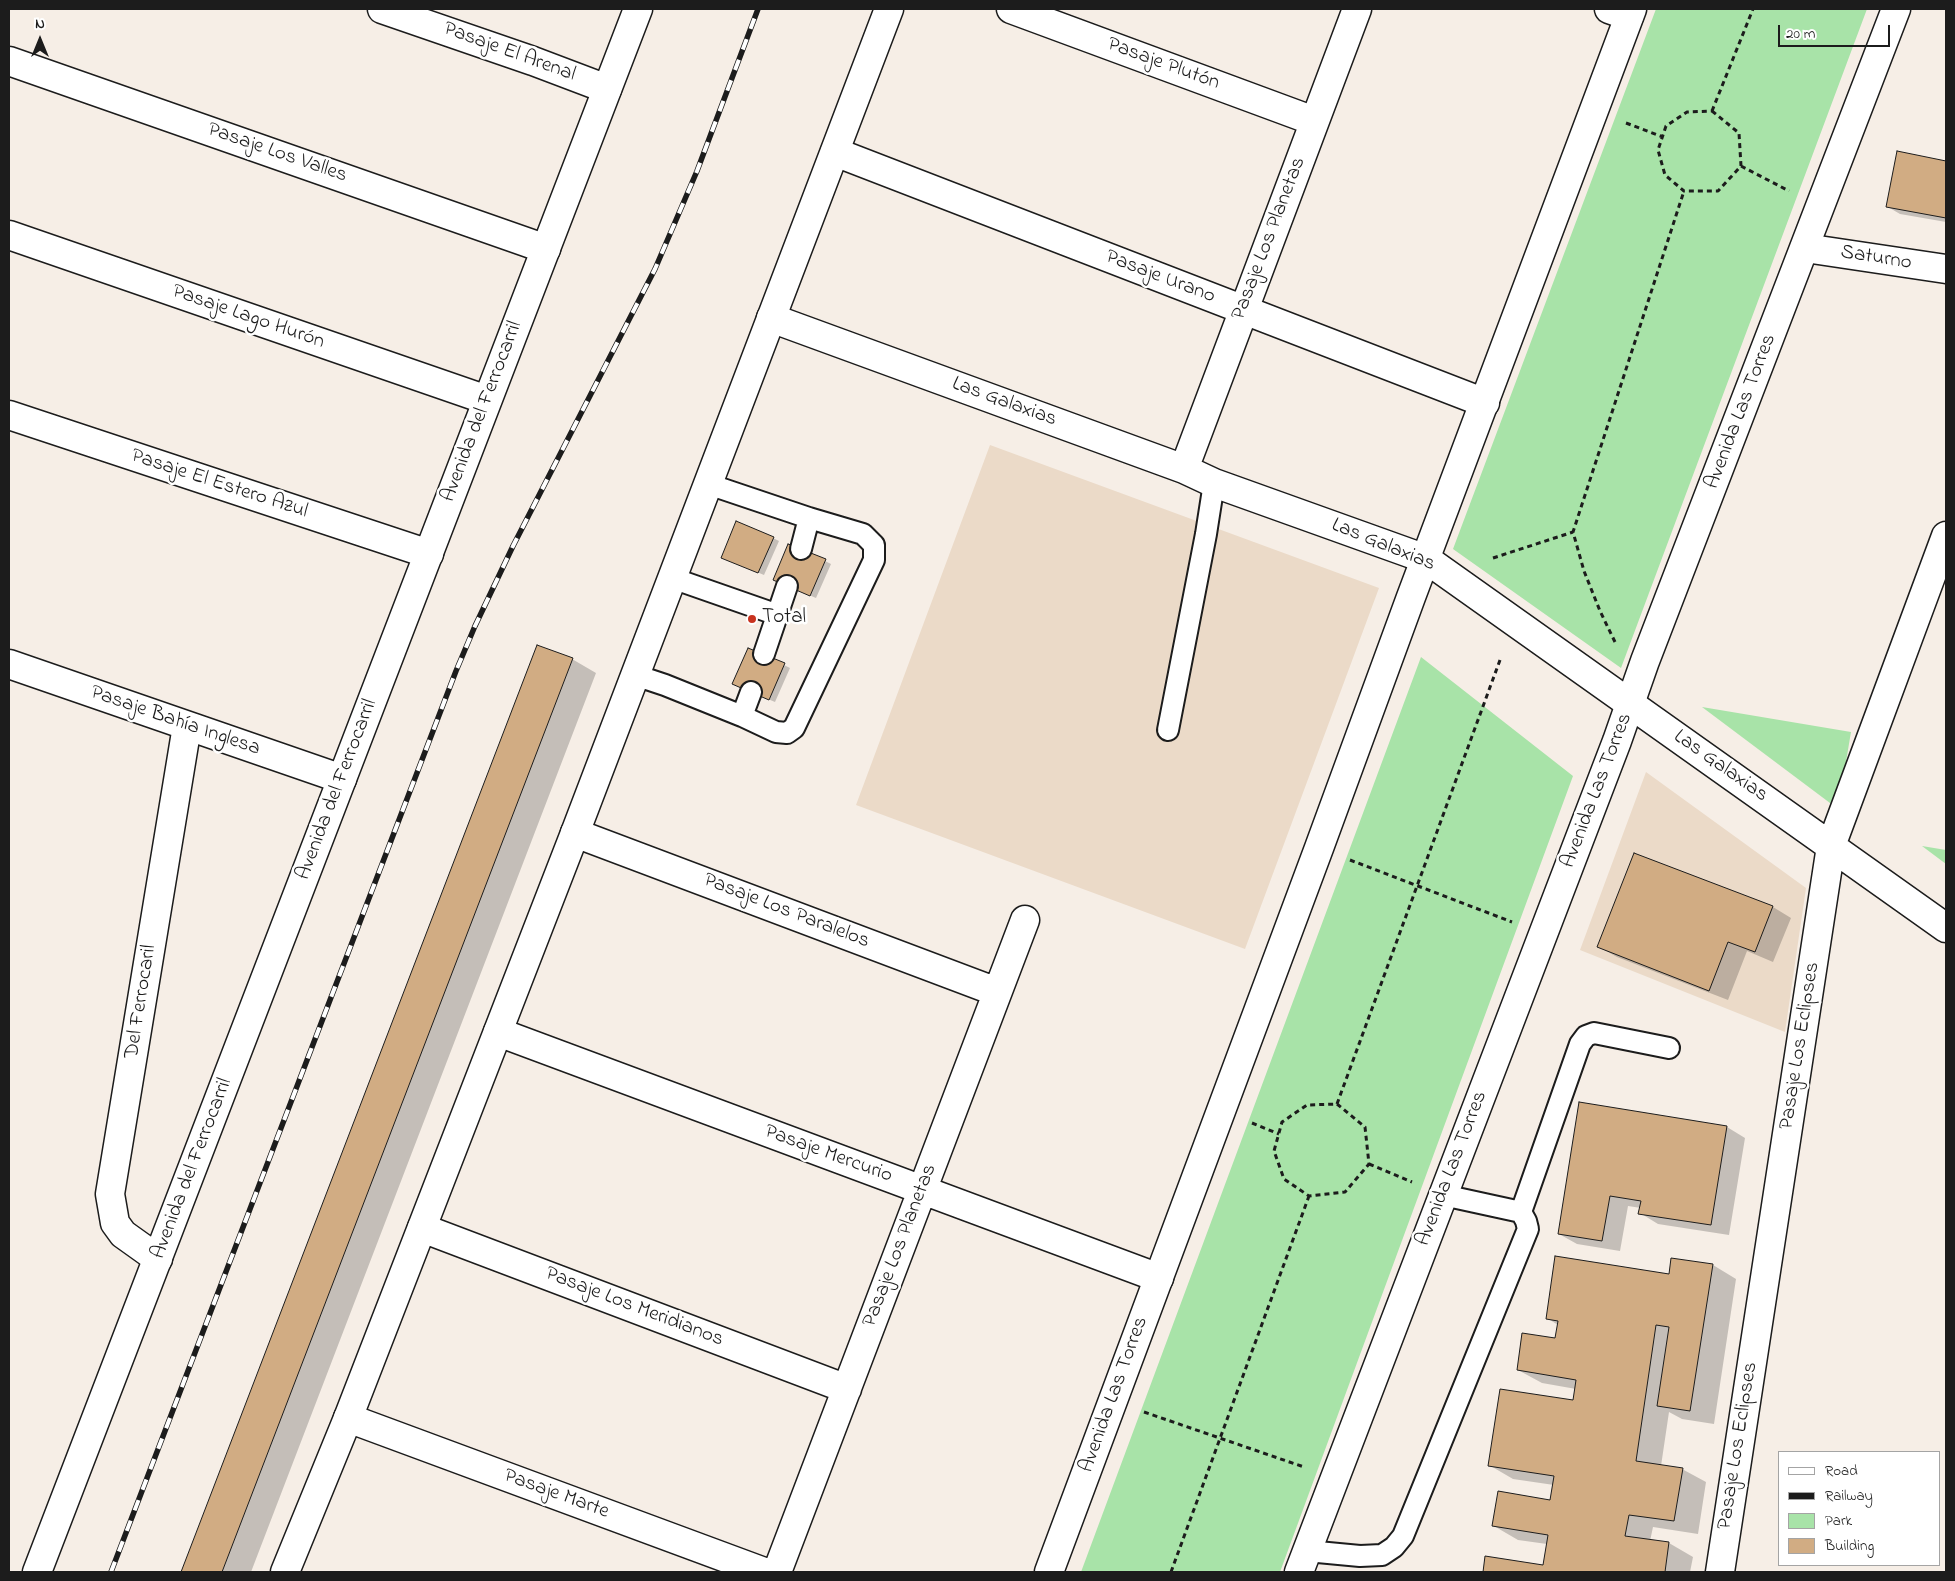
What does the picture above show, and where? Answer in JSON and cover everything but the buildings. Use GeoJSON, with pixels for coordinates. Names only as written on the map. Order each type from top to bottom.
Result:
{"type":"FeatureCollection","features":[{"type":"Feature","properties":{"kind":"street","name":"Pasaje El Arenal"},"geometry":{"type":"LineString","coordinates":[[382,9],[533,60],[607,89]]}},
{"type":"Feature","properties":{"kind":"street","name":"Avenida del Ferrocarril"},"geometry":{"type":"LineString","coordinates":[[38,1572],[638,9]]}},
{"type":"Feature","properties":{"kind":"street"},"geometry":{"type":"LineString","coordinates":[[285,1572],[348,1418],[575,833],[889,9]]}},
{"type":"Feature","properties":{"kind":"street","name":"Pasaje Plutón"},"geometry":{"type":"LineString","coordinates":[[1011,9],[1314,121]]}},
{"type":"Feature","properties":{"kind":"street","name":"Pasaje Los Planetas"},"geometry":{"type":"LineString","coordinates":[[1184,469],[1357,9]]}},
{"type":"Feature","properties":{"kind":"street","name":"Avenida Las Torres"},"geometry":{"type":"LineString","coordinates":[[1303,1562],[1630,705],[1648,652],[1896,9]]}},
{"type":"Feature","properties":{"kind":"street","name":"Avenida Las Torres"},"geometry":{"type":"LineString","coordinates":[[1049,1572],[1319,848],[1410,597],[1485,403],[1593,111],[1623,11]]}},
{"type":"Feature","properties":{"kind":"street","name":"Pasaje Los Valles"},"geometry":{"type":"LineString","coordinates":[[9,61],[546,249]]}},
{"type":"Feature","properties":{"kind":"street","name":"Pasaje Urano"},"geometry":{"type":"LineString","coordinates":[[834,152],[1485,403]]}},
{"type":"Feature","properties":{"kind":"street","name":"Pasaje Lago Hurón"},"geometry":{"type":"LineString","coordinates":[[9,236],[488,400]]}},
{"type":"Feature","properties":{"kind":"street","name":"Saturno"},"geometry":{"type":"LineString","coordinates":[[1805,248],[1946,269]]}},
{"type":"Feature","properties":{"kind":"street","name":"Las Galaxias"},"geometry":{"type":"LineString","coordinates":[[771,318],[1184,469],[1214,483],[1426,559],[1946,928]]}},
{"type":"Feature","properties":{"kind":"street","name":"Pasaje El Estero Azul"},"geometry":{"type":"LineString","coordinates":[[9,415],[429,554]]}},
{"type":"Feature","properties":{"kind":"street","name":"Pasaje Los Eclipses"},"geometry":{"type":"LineString","coordinates":[[1720,1572],[1831,846],[1946,536]]}},
{"type":"Feature","properties":{"kind":"street","name":"Pasaje Bahía Inglesa"},"geometry":{"type":"LineString","coordinates":[[9,664],[342,779]]}},
{"type":"Feature","properties":{"kind":"street","name":"Del Ferrocaril"},"geometry":{"type":"LineString","coordinates":[[158,1260],[123,1234],[115,1223],[110,1194],[187,726]]}},
{"type":"Feature","properties":{"kind":"street","name":"Pasaje Los Paralelos"},"geometry":{"type":"LineString","coordinates":[[575,833],[997,992]]}},
{"type":"Feature","properties":{"kind":"street","name":"Pasaje Los Planetas"},"geometry":{"type":"LineString","coordinates":[[777,1572],[1025,920]]}},
{"type":"Feature","properties":{"kind":"street","name":"Pasaje Mercurio"},"geometry":{"type":"LineString","coordinates":[[498,1032],[1158,1278]]}},
{"type":"Feature","properties":{"kind":"street","name":"Pasaje Los Meridianos"},"geometry":{"type":"LineString","coordinates":[[422,1228],[847,1389]]}},
{"type":"Feature","properties":{"kind":"street","name":"Pasaje Marte"},"geometry":{"type":"LineString","coordinates":[[348,1418],[764,1572]]}},
{"type":"Feature","properties":{"kind":"lane"},"geometry":{"type":"LineString","coordinates":[[1168,730],[1214,483]]}},
{"type":"Feature","properties":{"kind":"lane"},"geometry":{"type":"LineString","coordinates":[[635,675],[666,685],[776,732],[787,733],[794,728],[874,560],[874,545],[863,534],[708,484]]}},
{"type":"Feature","properties":{"kind":"lane"},"geometry":{"type":"LineString","coordinates":[[801,549],[809,518]]}},
{"type":"Feature","properties":{"kind":"lane"},"geometry":{"type":"LineString","coordinates":[[672,578],[778,615]]}},
{"type":"Feature","properties":{"kind":"lane"},"geometry":{"type":"LineString","coordinates":[[764,654],[787,586]]}},
{"type":"Feature","properties":{"kind":"lane"},"geometry":{"type":"LineString","coordinates":[[742,716],[750,692]]}},
{"type":"Feature","properties":{"kind":"lane"},"geometry":{"type":"LineString","coordinates":[[1303,1562],[1382,1555],[1403,1536],[1528,1229],[1521,1212],[1580,1044],[1586,1036],[1594,1033],[1669,1048]]}},
{"type":"Feature","properties":{"kind":"lane"},"geometry":{"type":"LineString","coordinates":[[1443,1195],[1521,1212]]}},
{"type":"Feature","properties":{"kind":"path"},"geometry":{"type":"LineString","coordinates":[[1712,111],[1753,9]]}},
{"type":"Feature","properties":{"kind":"path"},"geometry":{"type":"LineString","coordinates":[[1593,111],[1662,137]]}},
{"type":"Feature","properties":{"kind":"path"},"geometry":{"type":"LineString","coordinates":[[1712,111],[1739,133],[1741,166],[1718,191],[1684,191],[1665,175],[1658,150],[1662,137],[1666,126],[1687,112],[1712,111]]}},
{"type":"Feature","properties":{"kind":"path"},"geometry":{"type":"LineString","coordinates":[[1741,166],[1821,207]]}},
{"type":"Feature","properties":{"kind":"path"},"geometry":{"type":"LineString","coordinates":[[1616,644],[1600,612],[1584,571],[1573,532],[1684,191]]}},
{"type":"Feature","properties":{"kind":"path"},"geometry":{"type":"LineString","coordinates":[[1494,558],[1573,532]]}},
{"type":"Feature","properties":{"kind":"path"},"geometry":{"type":"LineString","coordinates":[[1337,1104],[1500,660]]}},
{"type":"Feature","properties":{"kind":"path"},"geometry":{"type":"LineString","coordinates":[[1319,848],[1543,934]]}},
{"type":"Feature","properties":{"kind":"path"},"geometry":{"type":"LineString","coordinates":[[1337,1104],[1365,1127],[1369,1164],[1345,1192],[1309,1196],[1284,1179],[1274,1151],[1282,1122],[1307,1105],[1337,1104]]}},
{"type":"Feature","properties":{"kind":"path"},"geometry":{"type":"LineString","coordinates":[[1369,1164],[1443,1195]]}},
{"type":"Feature","properties":{"kind":"path"},"geometry":{"type":"LineString","coordinates":[[1171,1572],[1309,1196]]}},
{"type":"Feature","properties":{"kind":"path"},"geometry":{"type":"LineString","coordinates":[[1113,1401],[1336,1478]]}},
{"type":"Feature","properties":{"kind":"shaded area"},"geometry":{"type":"Polygon","coordinates":[[[990,445],[1379,588],[1245,949],[856,805],[990,445]]]}},
{"type":"Feature","properties":{"kind":"shaded area"},"geometry":{"type":"Polygon","coordinates":[[[1646,772],[1806,888],[1785,1032],[1580,950],[1646,772]]]}},
{"type":"Feature","properties":{"kind":"green space"},"geometry":{"type":"Polygon","coordinates":[[[1656,9],[1867,9],[1621,668],[1453,549],[1656,9]]]}},
{"type":"Feature","properties":{"kind":"green space"},"geometry":{"type":"Polygon","coordinates":[[[1421,657],[1573,776],[1280,1572],[1081,1572],[1421,657]]]}},
{"type":"Feature","properties":{"kind":"green space"},"geometry":{"type":"Polygon","coordinates":[[[1702,707],[1851,732],[1838,809],[1702,707]]]}},
{"type":"Feature","properties":{"kind":"green space"},"geometry":{"type":"Polygon","coordinates":[[[1922,846],[1946,850],[1946,864],[1922,846]]]}},
{"type":"Feature","properties":{"kind":"railway"},"geometry":{"type":"LineString","coordinates":[[111,1572],[456,671],[513,546],[655,269],[697,171],[758,9]]}},
{"type":"Feature","properties":{"kind":"place","name":"Total"},"geometry":{"type":"Point","coordinates":[752,619]}}]}
